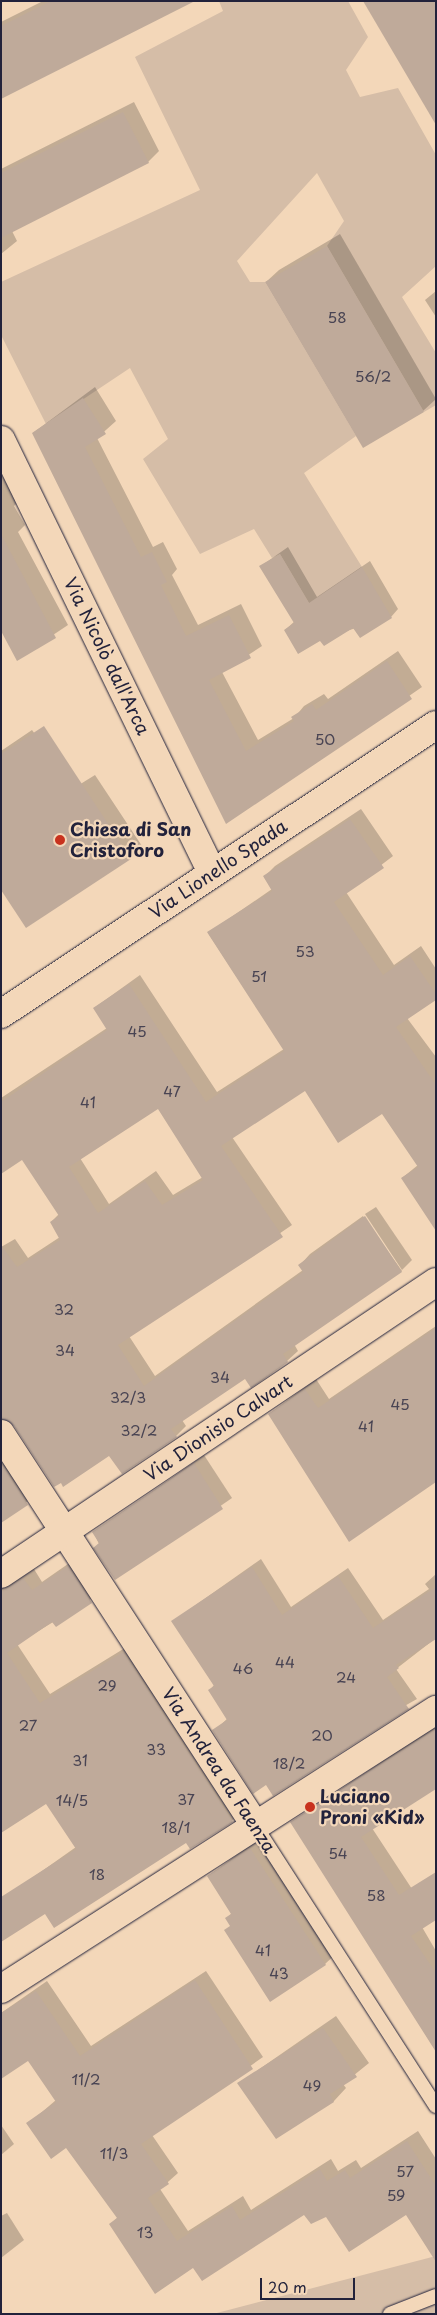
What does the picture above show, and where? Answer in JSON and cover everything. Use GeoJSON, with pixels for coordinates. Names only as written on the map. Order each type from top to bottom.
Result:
{"type":"FeatureCollection","features":[{"type":"Feature","properties":{"kind":"street","name":"Via Nicolò dall'Arca"},"geometry":{"type":"LineString","coordinates":[[1,440],[212,872]]}},
{"type":"Feature","properties":{"kind":"street","name":"Via Lionello Spada"},"geometry":{"type":"LineString","coordinates":[[1,1014],[212,872],[436,725]]}},
{"type":"Feature","properties":{"kind":"street","name":"Via Dionisio Calvart"},"geometry":{"type":"LineString","coordinates":[[1,1574],[436,1282]]}},
{"type":"Feature","properties":{"kind":"street","name":"Via Andrea da Faenza"},"geometry":{"type":"LineString","coordinates":[[1,1434],[256,1827]]}},
{"type":"Feature","properties":{"kind":"street"},"geometry":{"type":"LineString","coordinates":[[1,1989],[436,1710]]}},
{"type":"Feature","properties":{"kind":"lane","name":"Via Andrea da Faenza"},"geometry":{"type":"LineString","coordinates":[[256,1827],[436,2106]]}},
{"type":"Feature","properties":{"kind":"lane"},"geometry":{"type":"LineString","coordinates":[[390,2314],[436,2296]]}},
{"type":"Feature","properties":{"kind":"shaded area"},"geometry":{"type":"Polygon","coordinates":[[[219,1],[348,1],[368,37],[346,70],[360,97],[398,88],[436,155],[436,266],[402,297],[436,353],[436,405],[424,412],[327,246],[344,221],[317,173],[237,261],[250,282],[265,282],[356,436],[304,473],[362,567],[312,608],[280,554],[272,558],[254,529],[200,554],[143,459],[168,439],[130,368],[46,424],[1,335],[1,282],[200,190],[135,57],[223,11],[219,1]]]}},
{"type":"Feature","properties":{"kind":"shaded area"},"geometry":{"type":"Polygon","coordinates":[[[436,2256],[436,2314],[213,2314],[436,2256]]]}},
{"type":"Feature","properties":{"kind":"building"},"geometry":{"type":"Polygon","coordinates":[[[51,1],[195,1],[1,99],[1,26],[51,1]]]}},
{"type":"Feature","properties":{"kind":"building"},"geometry":{"type":"Polygon","coordinates":[[[363,1],[436,1],[436,125],[363,1]]]}},
{"type":"Feature","properties":{"kind":"building"},"geometry":{"type":"Polygon","coordinates":[[[123,112],[149,163],[1,238],[1,173],[123,112]]]}},
{"type":"Feature","properties":{"kind":"building"},"geometry":{"type":"Polygon","coordinates":[[[327,246],[424,412],[363,448],[265,282],[327,246]]]}},
{"type":"Feature","properties":{"kind":"building"},"geometry":{"type":"Polygon","coordinates":[[[83,398],[106,434],[85,447],[141,557],[152,552],[167,582],[161,585],[186,636],[229,615],[251,658],[209,680],[246,751],[294,721],[291,717],[312,704],[316,710],[387,661],[412,699],[226,824],[32,433],[83,398]]]}},
{"type":"Feature","properties":{"kind":"building"},"geometry":{"type":"Polygon","coordinates":[[[1,534],[56,638],[17,661],[1,631],[1,534]]]}},
{"type":"Feature","properties":{"kind":"building"},"geometry":{"type":"Polygon","coordinates":[[[280,554],[309,603],[362,567],[392,618],[360,638],[353,628],[324,646],[320,641],[298,654],[284,630],[294,623],[259,566],[280,554]]]}},
{"type":"Feature","properties":{"kind":"building","name":"Chiesa di San Cristoforo"},"geometry":{"type":"Polygon","coordinates":[[[44,726],[131,859],[26,928],[1,890],[1,754],[44,726]]]}},
{"type":"Feature","properties":{"kind":"building"},"geometry":{"type":"Polygon","coordinates":[[[350,819],[384,868],[334,902],[383,975],[410,956],[436,994],[436,1000],[396,1027],[436,1085],[436,1231],[401,1178],[418,1167],[382,1114],[338,1143],[305,1091],[221,1146],[283,1237],[118,1345],[144,1386],[303,1272],[298,1265],[365,1216],[402,1272],[283,1354],[288,1362],[251,1388],[245,1379],[171,1429],[177,1437],[122,1474],[109,1456],[63,1487],[61,1483],[54,1487],[14,1426],[1,1419],[1,1245],[17,1267],[60,1240],[50,1222],[59,1216],[22,1160],[1,1174],[1,1102],[107,1030],[93,1008],[129,984],[206,1102],[284,1051],[207,932],[272,891],[263,876],[350,819]],[[158,1109],[69,1167],[98,1213],[145,1181],[162,1205],[203,1180],[158,1109]]]}},
{"type":"Feature","properties":{"kind":"building"},"geometry":{"type":"Polygon","coordinates":[[[436,1328],[436,1482],[349,1542],[268,1414],[305,1389],[318,1408],[436,1328]]]}},
{"type":"Feature","properties":{"kind":"building"},"geometry":{"type":"Polygon","coordinates":[[[1,1463],[28,1505],[1,1523],[1,1463]]]}},
{"type":"Feature","properties":{"kind":"building"},"geometry":{"type":"Polygon","coordinates":[[[194,1463],[223,1509],[115,1580],[93,1548],[99,1543],[92,1532],[194,1463]]]}},
{"type":"Feature","properties":{"kind":"building"},"geometry":{"type":"Polygon","coordinates":[[[68,1566],[92,1603],[56,1627],[52,1622],[7,1653],[40,1703],[123,1652],[233,1822],[190,1849],[186,1843],[54,1928],[45,1914],[1,1942],[1,1897],[76,1849],[46,1804],[1,1833],[1,1592],[23,1578],[32,1590],[68,1566]]]}},
{"type":"Feature","properties":{"kind":"building"},"geometry":{"type":"Polygon","coordinates":[[[252,1567],[282,1615],[338,1576],[373,1628],[436,1587],[436,1639],[396,1665],[399,1668],[387,1677],[409,1709],[273,1796],[266,1785],[253,1794],[212,1730],[227,1720],[208,1690],[214,1686],[171,1621],[252,1567]]]}},
{"type":"Feature","properties":{"kind":"building"},"geometry":{"type":"Polygon","coordinates":[[[436,1729],[436,1789],[361,1837],[399,1895],[436,1872],[436,1920],[411,1936],[436,1973],[436,2052],[290,1822],[436,1729]]]}},
{"type":"Feature","properties":{"kind":"building"},"geometry":{"type":"Polygon","coordinates":[[[250,1848],[326,1965],[270,2002],[224,1930],[230,1926],[225,1918],[231,1914],[207,1876],[250,1848]]]}},
{"type":"Feature","properties":{"kind":"building"},"geometry":{"type":"Polygon","coordinates":[[[195,1980],[253,2069],[141,2144],[169,2184],[148,2198],[177,2241],[232,2206],[240,2220],[320,2169],[327,2181],[345,2170],[350,2178],[407,2141],[436,2186],[436,2262],[406,2215],[349,2252],[326,2217],[311,2224],[304,2215],[202,2281],[193,2268],[155,2294],[109,2224],[117,2218],[66,2148],[51,2159],[26,2123],[56,2102],[28,2061],[1,2079],[1,2013],[36,1991],[80,2056],[195,1980]]]}},
{"type":"Feature","properties":{"kind":"building"},"geometry":{"type":"Polygon","coordinates":[[[323,2028],[357,2077],[330,2094],[334,2102],[276,2139],[237,2083],[323,2028]]]}},
{"type":"Feature","properties":{"kind":"place","name":"Chiesa di San Cristoforo"},"geometry":{"type":"Point","coordinates":[60,840]}},
{"type":"Feature","properties":{"kind":"place","name":"Luciano Proni «Kid»"},"geometry":{"type":"Point","coordinates":[310,1807]}}]}
